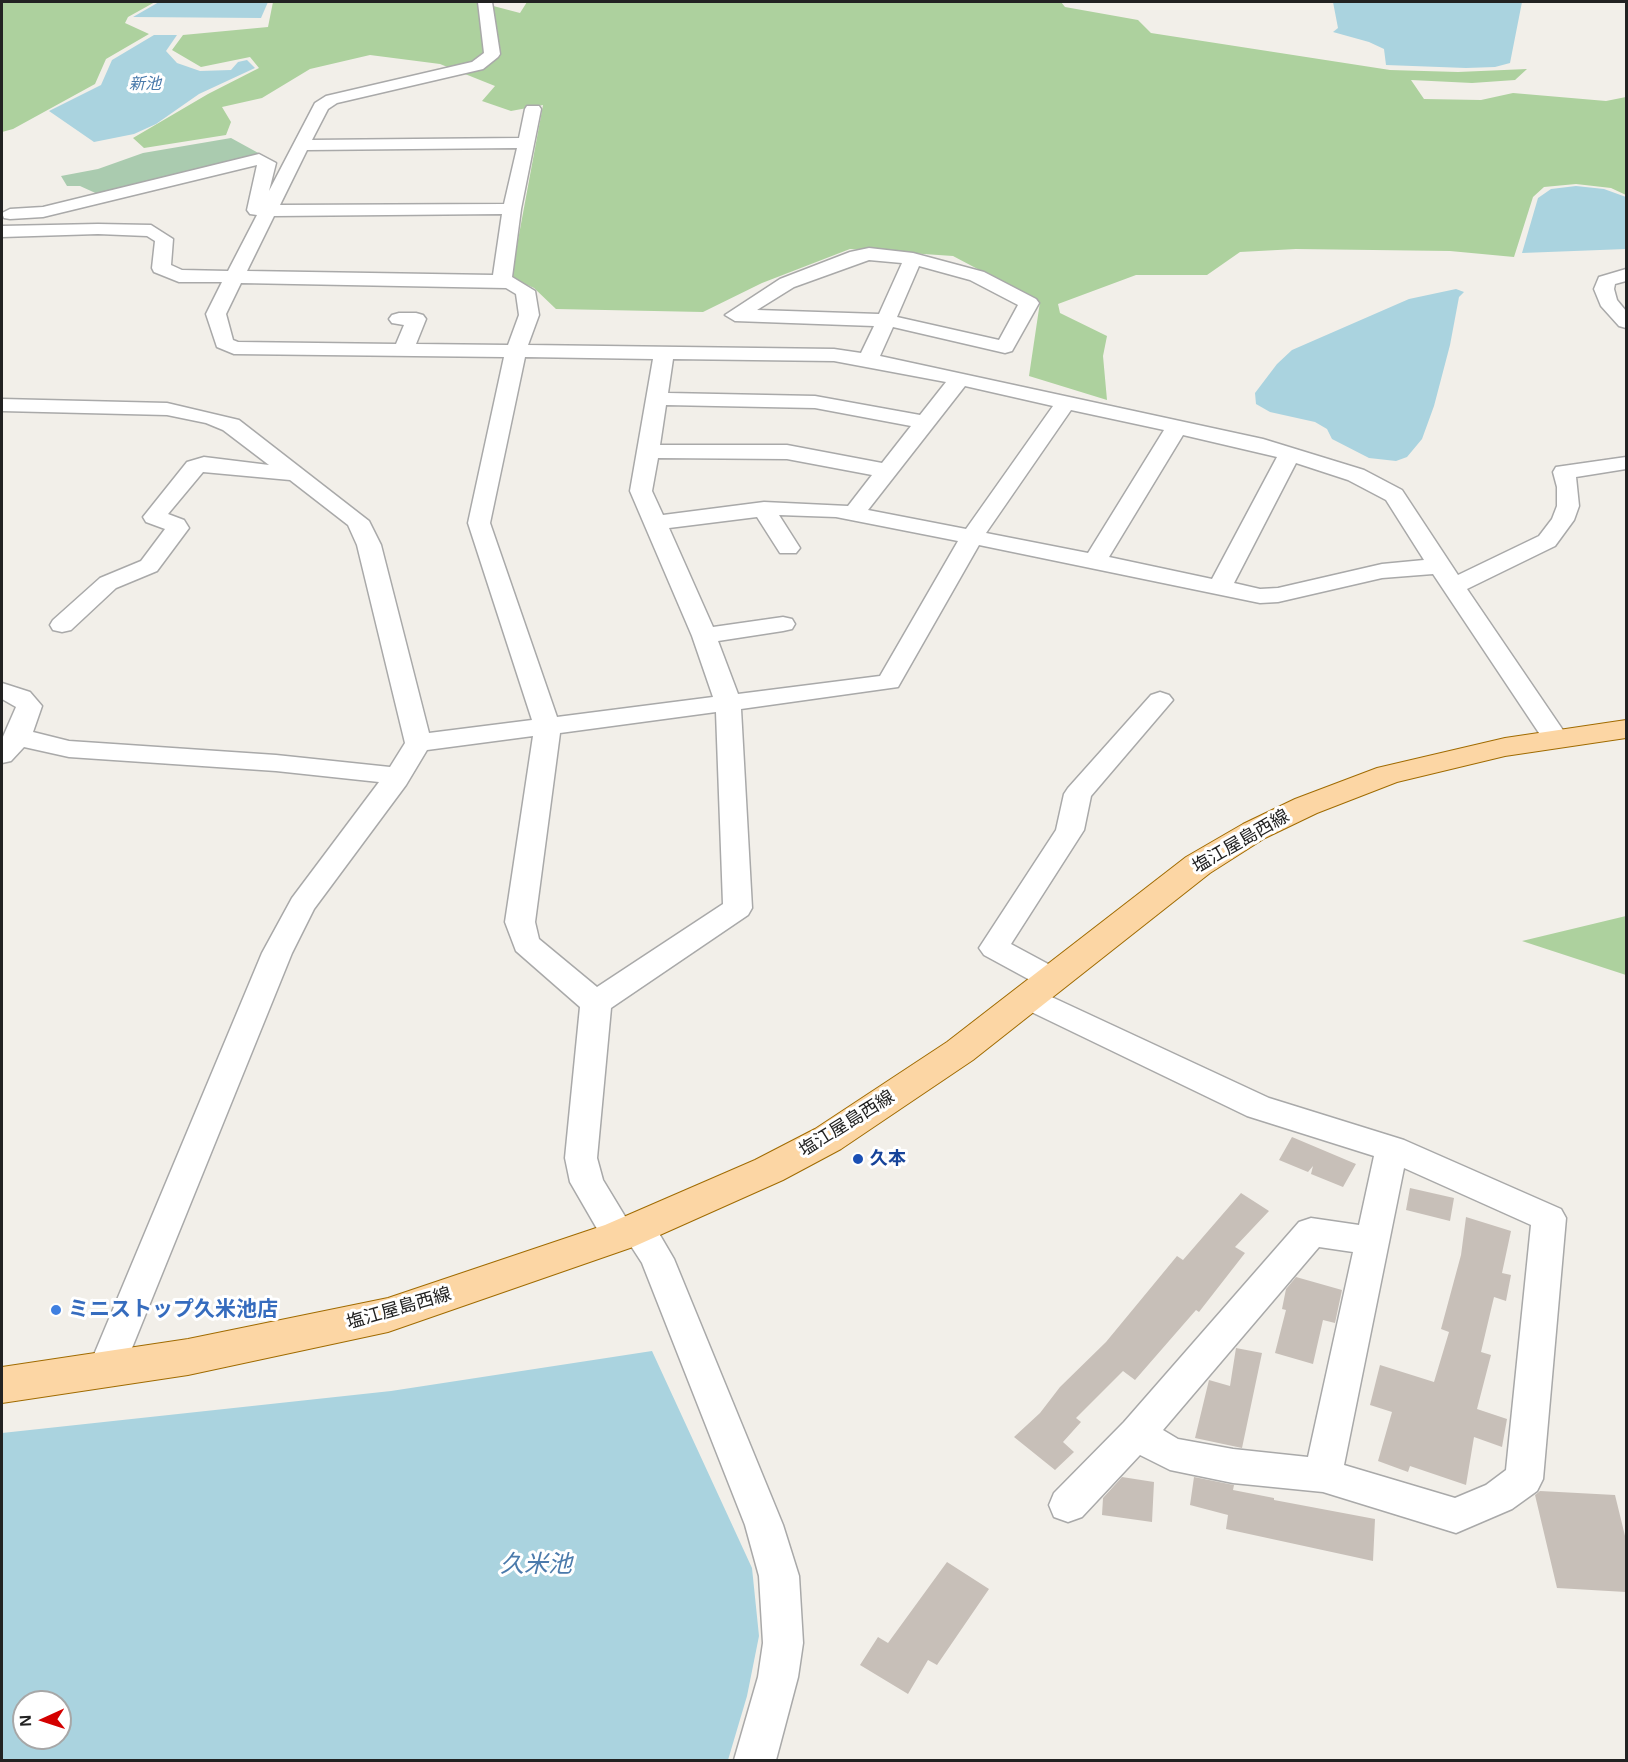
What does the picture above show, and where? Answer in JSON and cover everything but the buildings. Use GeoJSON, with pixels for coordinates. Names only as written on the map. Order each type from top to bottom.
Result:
{"type":"FeatureCollection","features":[{"type":"Feature","properties":{"kind":"main road","name":"塩江屋島西線"},"geometry":{"type":"LineString","coordinates":[[2,1384],[188,1357],[388,1314],[534,1267],[628,1232],[770,1170],[828,1139],[960,1051],[1198,865],[1254,831],[1306,806],[1389,775],[1457,758],[1556,739],[1626,729]]}},
{"type":"Feature","properties":{"kind":"street"},"geometry":{"type":"LineString","coordinates":[[485,2],[492,54],[487,60],[477,66],[324,103],[216,314],[224,343],[234,348],[834,355],[960,378],[1290,454],[1356,475],[1394,495],[1502,662],[1556,739]]}},
{"type":"Feature","properties":{"kind":"street"},"geometry":{"type":"LineString","coordinates":[[502,282],[512,209],[533,109]]}},
{"type":"Feature","properties":{"kind":"street"},"geometry":{"type":"LineString","coordinates":[[301,145],[527,143]]}},
{"type":"Feature","properties":{"kind":"street"},"geometry":{"type":"LineString","coordinates":[[2,214],[43,212],[259,159],[267,163],[240,268]]}},
{"type":"Feature","properties":{"kind":"street"},"geometry":{"type":"LineString","coordinates":[[269,211],[512,209]]}},
{"type":"Feature","properties":{"kind":"street"},"geometry":{"type":"LineString","coordinates":[[2,232],[98,229],[151,231],[164,239],[161,268],[179,276],[240,268],[510,282],[525,291],[529,315],[516,351],[479,523],[547,725],[546,749],[520,922],[526,944],[596,1003]]}},
{"type":"Feature","properties":{"kind":"street"},"geometry":{"type":"LineString","coordinates":[[869,254],[914,259],[977,276],[1029,303],[1005,346],[886,320],[735,315],[787,283],[857,256],[869,254]]}},
{"type":"Feature","properties":{"kind":"street"},"geometry":{"type":"LineString","coordinates":[[868,360],[914,259]]}},
{"type":"Feature","properties":{"kind":"street"},"geometry":{"type":"LineString","coordinates":[[1626,275],[1606,281],[1604,289],[1608,302],[1626,322]]}},
{"type":"Feature","properties":{"kind":"street"},"geometry":{"type":"LineString","coordinates":[[399,319],[416,319],[404,350]]}},
{"type":"Feature","properties":{"kind":"street"},"geometry":{"type":"LineString","coordinates":[[596,1003],[738,908],[728,702],[704,636],[641,491],[664,353]]}},
{"type":"Feature","properties":{"kind":"street"},"geometry":{"type":"LineString","coordinates":[[854,513],[960,378]]}},
{"type":"Feature","properties":{"kind":"street"},"geometry":{"type":"LineString","coordinates":[[656,399],[815,402],[926,422]]}},
{"type":"Feature","properties":{"kind":"street"},"geometry":{"type":"LineString","coordinates":[[418,743],[889,682],[972,536],[1066,402]]}},
{"type":"Feature","properties":{"kind":"street"},"geometry":{"type":"LineString","coordinates":[[2,405],[167,409],[231,425],[357,521],[369,545],[418,743],[398,776],[302,905],[277,953],[106,1369]]}},
{"type":"Feature","properties":{"kind":"street"},"geometry":{"type":"LineString","coordinates":[[1095,561],[1177,427]]}},
{"type":"Feature","properties":{"kind":"street"},"geometry":{"type":"LineString","coordinates":[[648,451],[787,452],[887,471]]}},
{"type":"Feature","properties":{"kind":"street"},"geometry":{"type":"LineString","coordinates":[[1220,587],[1290,454]]}},
{"type":"Feature","properties":{"kind":"street"},"geometry":{"type":"LineString","coordinates":[[1454,586],[1547,541],[1563,520],[1568,506],[1568,487],[1564,472],[1626,463]]}},
{"type":"Feature","properties":{"kind":"street"},"geometry":{"type":"LineString","coordinates":[[62,625],[108,583],[149,567],[178,528],[176,525],[154,517],[195,467],[204,464],[295,474]]}},
{"type":"Feature","properties":{"kind":"street"},"geometry":{"type":"LineString","coordinates":[[656,523],[764,509],[791,508],[854,513],[1260,596],[1278,595],[1365,574],[1440,566]]}},
{"type":"Feature","properties":{"kind":"street"},"geometry":{"type":"LineString","coordinates":[[764,509],[788,548]]}},
{"type":"Feature","properties":{"kind":"street"},"geometry":{"type":"LineString","coordinates":[[704,636],[783,624]]}},
{"type":"Feature","properties":{"kind":"street"},"geometry":{"type":"LineString","coordinates":[[2,691],[21,697],[29,706],[10,746],[276,763],[398,776]]}},
{"type":"Feature","properties":{"kind":"street"},"geometry":{"type":"LineString","coordinates":[[1137,1433],[1170,1454],[1233,1466],[1323,1475],[1456,1516],[1499,1497],[1524,1479],[1549,1218],[1392,1149],[1258,1107],[1040,988],[994,948],[1070,830],[1078,794],[1160,700]]}},
{"type":"Feature","properties":{"kind":"street"},"geometry":{"type":"LineString","coordinates":[[596,1003],[581,1158],[587,1182],[628,1232],[657,1259],[765,1526],[779,1576],[783,1643],[778,1677],[755,1761]]}},
{"type":"Feature","properties":{"kind":"street"},"geometry":{"type":"LineString","coordinates":[[1323,1475],[1392,1149]]}},
{"type":"Feature","properties":{"kind":"street"},"geometry":{"type":"LineString","coordinates":[[1068,1504],[1137,1433],[1311,1232],[1372,1241]]}},
{"type":"Feature","properties":{"kind":"green space"},"geometry":{"type":"Polygon","coordinates":[[[2,2],[155,2],[128,17],[125,23],[149,34],[106,59],[95,84],[13,129],[2,132],[2,2]]]}},
{"type":"Feature","properties":{"kind":"green space"},"geometry":{"type":"Polygon","coordinates":[[[273,2],[478,2],[520,13],[527,2],[1061,2],[1065,7],[1138,20],[1151,33],[1390,70],[1458,72],[1527,69],[1515,80],[1472,83],[1411,80],[1424,99],[1481,100],[1513,93],[1606,101],[1626,97],[1626,195],[1611,188],[1576,184],[1544,187],[1533,197],[1514,257],[1450,251],[1296,249],[1240,252],[1207,275],[1136,275],[1058,304],[1060,313],[1107,336],[1103,356],[1107,400],[1029,376],[1040,302],[953,256],[850,249],[762,283],[703,312],[556,309],[534,288],[511,278],[543,105],[511,111],[482,101],[495,86],[440,64],[370,55],[310,69],[262,98],[222,107],[231,122],[226,135],[144,148],[133,138],[208,94],[259,68],[250,57],[201,67],[172,50],[183,35],[268,27],[273,2]]]}},
{"type":"Feature","properties":{"kind":"green space"},"geometry":{"type":"Polygon","coordinates":[[[231,138],[262,155],[102,196],[80,186],[67,186],[61,176],[98,169],[143,153],[231,138]]]}},
{"type":"Feature","properties":{"kind":"green space"},"geometry":{"type":"Polygon","coordinates":[[[1626,916],[1626,975],[1522,941],[1626,916]]]}},
{"type":"Feature","properties":{"kind":"water"},"geometry":{"type":"Polygon","coordinates":[[[159,2],[268,2],[261,18],[133,17],[159,2]]]}},
{"type":"Feature","properties":{"kind":"water"},"geometry":{"type":"Polygon","coordinates":[[[1333,2],[1522,2],[1510,63],[1495,67],[1466,68],[1386,65],[1384,49],[1369,42],[1333,32],[1338,28],[1333,2]]]}},
{"type":"Feature","properties":{"kind":"water","name":"新池"},"geometry":{"type":"Polygon","coordinates":[[[154,35],[177,35],[166,51],[177,63],[200,71],[231,70],[238,62],[247,60],[255,68],[199,94],[156,124],[134,134],[94,142],[49,111],[101,85],[112,60],[154,35]]]}},
{"type":"Feature","properties":{"kind":"water"},"geometry":{"type":"Polygon","coordinates":[[[1576,186],[1604,189],[1626,197],[1626,249],[1522,253],[1538,198],[1551,189],[1576,186]]]}},
{"type":"Feature","properties":{"kind":"water"},"geometry":{"type":"Polygon","coordinates":[[[1456,289],[1464,292],[1459,297],[1450,345],[1434,406],[1422,439],[1407,457],[1396,461],[1369,458],[1332,439],[1327,429],[1315,422],[1270,412],[1256,404],[1255,393],[1277,364],[1292,350],[1409,299],[1456,289]]]}},
{"type":"Feature","properties":{"kind":"water","name":"久米池"},"geometry":{"type":"Polygon","coordinates":[[[652,1351],[752,1568],[759,1636],[747,1696],[728,1760],[2,1760],[2,1433],[391,1391],[652,1351]]]}},
{"type":"Feature","properties":{"kind":"place","name":"久本"},"geometry":{"type":"Point","coordinates":[858,1159]}},
{"type":"Feature","properties":{"kind":"place","name":"ミニストップ久米池店"},"geometry":{"type":"Point","coordinates":[56,1310]}}]}
